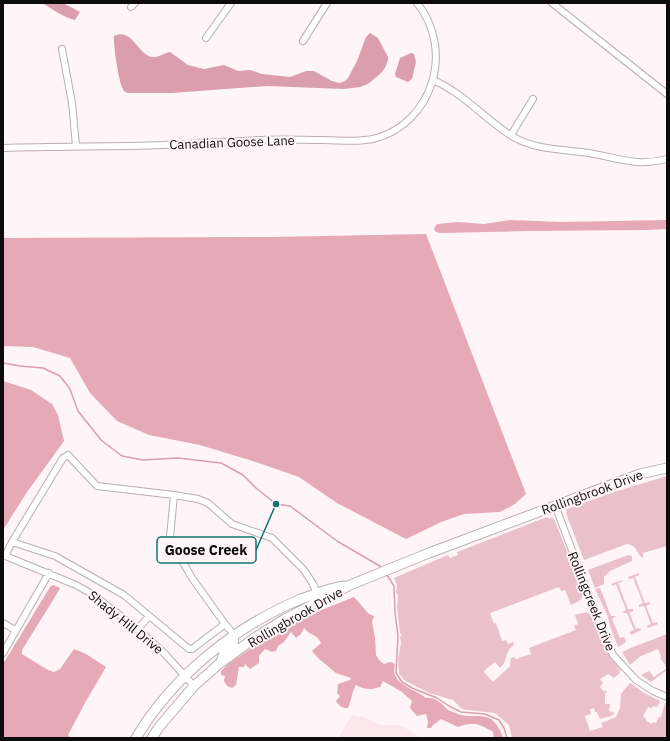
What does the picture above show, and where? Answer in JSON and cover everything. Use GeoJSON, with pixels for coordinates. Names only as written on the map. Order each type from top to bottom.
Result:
{"type":"FeatureCollection","features":[{"type":"Feature","properties":{"kind":"main road","name":"Rollingbrook Drive"},"geometry":{"type":"LineString","coordinates":[[152,738],[159,727],[194,686],[220,663],[334,587],[350,585],[429,553],[640,474],[667,468]]}},
{"type":"Feature","properties":{"kind":"main road","name":"Rollingbrook Drive"},"geometry":{"type":"LineString","coordinates":[[136,738],[144,723],[164,698],[185,676],[234,635],[289,604],[318,597]]}},
{"type":"Feature","properties":{"kind":"main road"},"geometry":{"type":"LineString","coordinates":[[220,663],[224,653],[233,644],[234,635]]}},
{"type":"Feature","properties":{"kind":"street"},"geometry":{"type":"LineString","coordinates":[[206,38],[231,3]]}},
{"type":"Feature","properties":{"kind":"street"},"geometry":{"type":"LineString","coordinates":[[304,41],[327,3]]}},
{"type":"Feature","properties":{"kind":"street","name":"Canadian Goose Lane"},"geometry":{"type":"LineString","coordinates":[[3,148],[165,145],[262,140],[359,141],[373,138],[390,132],[404,123],[419,108],[429,91],[433,80],[436,61],[435,41],[430,23],[417,3]]}},
{"type":"Feature","properties":{"kind":"street"},"geometry":{"type":"LineString","coordinates":[[552,3],[667,94]]}},
{"type":"Feature","properties":{"kind":"street"},"geometry":{"type":"LineString","coordinates":[[62,49],[72,103],[76,146]]}},
{"type":"Feature","properties":{"kind":"street"},"geometry":{"type":"LineString","coordinates":[[433,80],[456,92],[496,125],[521,141],[541,147],[595,154],[638,163],[665,160]]}},
{"type":"Feature","properties":{"kind":"street"},"geometry":{"type":"LineString","coordinates":[[511,136],[533,99]]}},
{"type":"Feature","properties":{"kind":"street"},"geometry":{"type":"LineString","coordinates":[[4,555],[63,458],[68,455],[97,486],[198,499],[208,503],[232,524],[272,538],[304,570],[318,597]]}},
{"type":"Feature","properties":{"kind":"street"},"geometry":{"type":"LineString","coordinates":[[174,495],[170,537],[172,543],[192,578],[234,635]]}},
{"type":"Feature","properties":{"kind":"street","name":"Rollingcreek Drive"},"geometry":{"type":"LineString","coordinates":[[555,506],[603,633],[613,655],[636,680],[653,691],[667,697]]}},
{"type":"Feature","properties":{"kind":"street"},"geometry":{"type":"LineString","coordinates":[[12,542],[56,556],[124,594],[189,649],[192,650],[225,624]]}},
{"type":"Feature","properties":{"kind":"street","name":"Shady Hill Drive"},"geometry":{"type":"LineString","coordinates":[[4,555],[76,585],[109,606],[138,628],[165,654],[194,686]]}},
{"type":"Feature","properties":{"kind":"street"},"geometry":{"type":"LineString","coordinates":[[3,653],[49,573]]}},
{"type":"Feature","properties":{"kind":"street"},"geometry":{"type":"LineString","coordinates":[[138,628],[149,616]]}},
{"type":"Feature","properties":{"kind":"street"},"geometry":{"type":"LineString","coordinates":[[3,623],[15,630]]}},
{"type":"Feature","properties":{"kind":"shaded area"},"geometry":{"type":"Polygon","coordinates":[[[42,3],[63,3],[80,12],[75,20],[62,15],[42,3]]]}},
{"type":"Feature","properties":{"kind":"shaded area"},"geometry":{"type":"Polygon","coordinates":[[[370,33],[378,38],[388,57],[385,68],[368,84],[360,87],[344,89],[267,86],[172,93],[128,93],[123,90],[121,86],[114,40],[114,36],[120,34],[126,35],[147,55],[154,57],[170,52],[188,65],[204,69],[224,65],[238,71],[250,70],[262,74],[290,77],[306,71],[314,71],[332,81],[340,83],[348,78],[357,61],[366,37],[370,33]]]}},
{"type":"Feature","properties":{"kind":"shaded area"},"geometry":{"type":"Polygon","coordinates":[[[411,53],[414,54],[416,62],[412,79],[408,82],[396,77],[395,74],[400,58],[411,53]]]}},
{"type":"Feature","properties":{"kind":"shaded area"},"geometry":{"type":"Polygon","coordinates":[[[510,220],[561,222],[667,220],[667,229],[440,233],[436,232],[434,229],[438,224],[458,222],[484,224],[510,220]]]}},
{"type":"Feature","properties":{"kind":"shaded area"},"geometry":{"type":"Polygon","coordinates":[[[426,234],[526,494],[515,504],[500,512],[464,514],[441,522],[406,539],[337,503],[299,477],[200,445],[149,435],[117,421],[90,393],[70,358],[33,347],[3,346],[3,238],[272,237],[426,234]]]}},
{"type":"Feature","properties":{"kind":"shaded area"},"geometry":{"type":"Polygon","coordinates":[[[3,381],[31,390],[52,404],[58,415],[64,441],[27,492],[3,530],[3,381]]]}},
{"type":"Feature","properties":{"kind":"shaded area"},"geometry":{"type":"Polygon","coordinates":[[[667,476],[667,546],[643,553],[643,558],[634,547],[627,544],[584,560],[566,510],[614,492],[667,476]]]}},
{"type":"Feature","properties":{"kind":"shaded area"},"geometry":{"type":"Polygon","coordinates":[[[547,517],[549,519],[552,517],[555,521],[583,595],[580,600],[571,605],[565,590],[561,591],[559,587],[490,613],[494,624],[496,623],[502,641],[506,640],[508,644],[513,642],[514,645],[509,650],[504,663],[500,668],[495,662],[484,672],[493,682],[510,666],[511,658],[514,657],[516,659],[531,654],[529,648],[576,630],[574,626],[578,624],[575,615],[587,612],[592,616],[606,650],[604,651],[606,651],[621,671],[620,672],[614,665],[620,673],[614,678],[608,674],[600,679],[603,683],[600,687],[604,692],[605,690],[607,692],[605,693],[605,704],[610,704],[609,711],[615,713],[611,716],[600,719],[594,708],[590,709],[591,714],[585,716],[590,731],[603,727],[601,723],[616,717],[620,708],[621,694],[630,683],[644,693],[660,701],[657,707],[648,707],[643,716],[646,721],[652,724],[653,722],[656,723],[659,717],[661,717],[665,703],[667,703],[667,738],[512,738],[509,725],[495,713],[462,709],[453,700],[429,693],[404,680],[399,673],[398,659],[401,643],[400,636],[402,635],[400,633],[397,607],[397,585],[394,578],[448,555],[450,558],[458,555],[457,552],[547,517]]]}},
{"type":"Feature","properties":{"kind":"shaded area"},"geometry":{"type":"Polygon","coordinates":[[[628,555],[632,556],[632,561],[610,571],[604,577],[604,584],[595,588],[588,570],[628,555]]]}},
{"type":"Feature","properties":{"kind":"shaded area"},"geometry":{"type":"Polygon","coordinates":[[[639,573],[639,575],[635,577],[645,603],[650,602],[650,604],[646,606],[653,623],[657,622],[658,624],[648,628],[647,626],[651,624],[644,606],[639,607],[639,605],[643,603],[633,578],[629,579],[628,577],[639,573]]]}},
{"type":"Feature","properties":{"kind":"shaded area"},"geometry":{"type":"Polygon","coordinates":[[[622,580],[622,582],[618,583],[628,609],[633,609],[633,611],[629,612],[636,629],[640,628],[641,630],[631,635],[630,632],[634,630],[627,613],[622,613],[626,610],[616,584],[612,586],[611,584],[622,580]]]}},
{"type":"Feature","properties":{"kind":"shaded area"},"geometry":{"type":"Polygon","coordinates":[[[53,585],[60,588],[22,650],[22,654],[54,672],[60,669],[74,649],[86,654],[106,667],[68,735],[70,738],[3,738],[3,664],[50,587],[53,585]]]}},
{"type":"Feature","properties":{"kind":"shaded area"},"geometry":{"type":"Polygon","coordinates":[[[600,588],[611,616],[616,616],[612,619],[620,638],[624,637],[626,641],[618,647],[608,617],[595,589],[600,588]]]}},
{"type":"Feature","properties":{"kind":"shaded area"},"geometry":{"type":"Polygon","coordinates":[[[354,597],[369,614],[374,616],[372,622],[376,655],[384,664],[390,662],[395,665],[394,672],[399,681],[426,698],[437,700],[451,711],[462,715],[489,718],[498,726],[503,738],[491,738],[494,737],[493,732],[480,725],[468,724],[458,727],[441,719],[431,728],[427,728],[428,722],[426,714],[417,716],[410,708],[412,701],[402,692],[383,681],[380,687],[374,689],[365,689],[356,685],[348,708],[344,708],[336,701],[340,696],[337,693],[338,684],[350,680],[351,678],[336,673],[318,658],[312,651],[321,643],[317,637],[304,628],[301,634],[296,638],[291,632],[284,642],[278,646],[276,651],[272,652],[265,649],[259,656],[259,663],[250,669],[245,664],[244,667],[239,667],[236,685],[232,688],[227,686],[224,681],[225,676],[221,675],[221,671],[228,664],[263,640],[304,617],[354,597]]]}},
{"type":"Feature","properties":{"kind":"shaded area"},"geometry":{"type":"Polygon","coordinates":[[[667,634],[667,668],[660,658],[661,656],[658,649],[641,656],[630,665],[622,652],[633,647],[667,634]]]}},
{"type":"Feature","properties":{"kind":"shaded area"},"geometry":{"type":"Polygon","coordinates":[[[667,668],[667,670],[651,682],[641,675],[649,671],[654,677],[667,668]]]}},
{"type":"Feature","properties":{"kind":"shaded area"},"geometry":{"type":"Polygon","coordinates":[[[352,715],[364,717],[380,725],[396,725],[404,727],[421,738],[338,738],[352,715]]]}},
{"type":"Feature","properties":{"kind":"waterway"},"geometry":{"type":"LineString","coordinates":[[3,363],[43,368],[60,376],[70,389],[78,411],[101,440],[122,456],[143,460],[178,458],[221,463],[243,475],[276,504],[290,506],[337,541],[383,568]]}},
{"type":"Feature","properties":{"kind":"waterway"},"geometry":{"type":"LineString","coordinates":[[387,575],[394,586],[398,636],[396,673],[402,682],[412,688],[437,698],[461,712],[485,714],[499,720],[504,728],[507,738]]}},
{"type":"Feature","properties":{"kind":"place","name":"Goose Creek"},"geometry":{"type":"Point","coordinates":[276,504]}}]}
